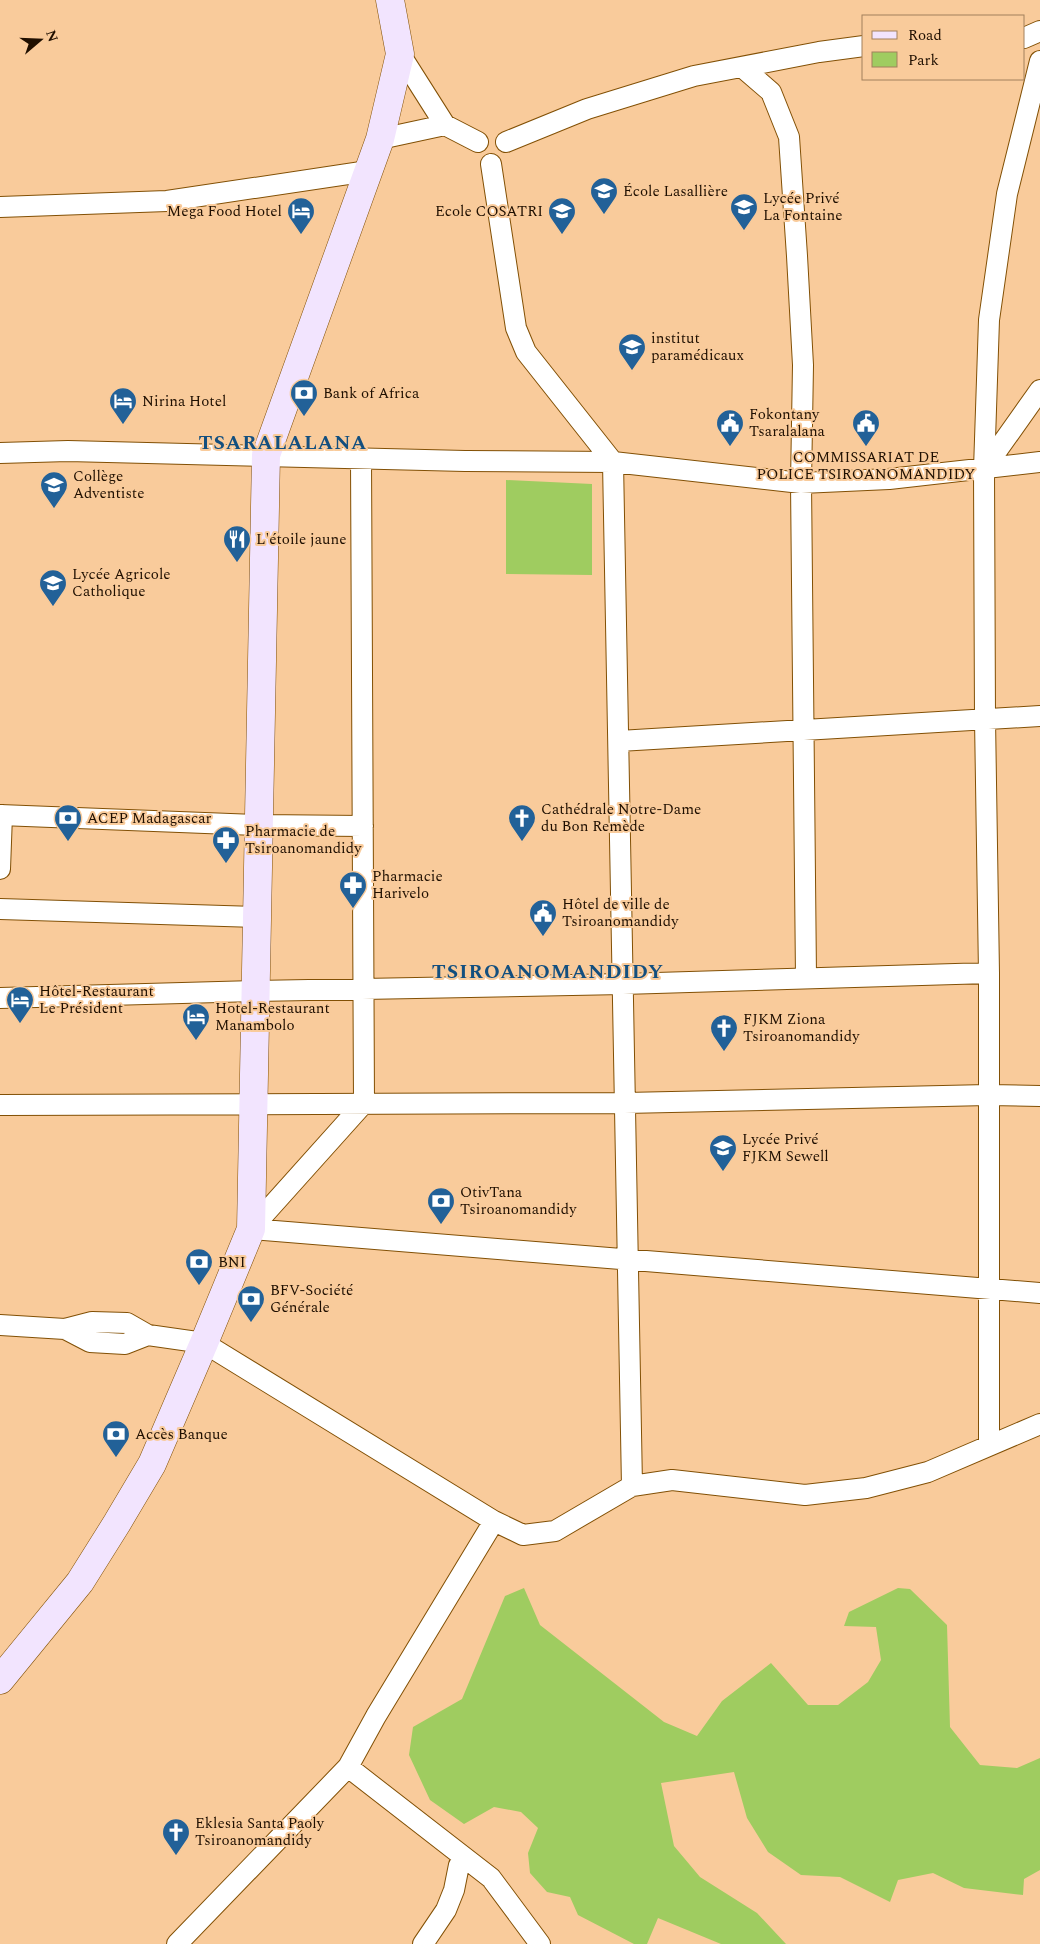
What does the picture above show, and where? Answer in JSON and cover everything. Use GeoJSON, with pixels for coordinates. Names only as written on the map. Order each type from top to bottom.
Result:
{"type":"FeatureCollection","features":[{"type":"Feature","properties":{"kind":"main road"},"geometry":{"type":"LineString","coordinates":[[0,1680],[80,1582],[152,1464],[251,1229],[266,455],[380,139],[400,54],[390,0]]}},
{"type":"Feature","properties":{"kind":"street"},"geometry":{"type":"LineString","coordinates":[[1025,38],[1040,31]]}},
{"type":"Feature","properties":{"kind":"street"},"geometry":{"type":"LineString","coordinates":[[506,142],[587,109],[694,76],[819,52],[862,46]]}},
{"type":"Feature","properties":{"kind":"street"},"geometry":{"type":"LineString","coordinates":[[400,54],[444,125],[478,142]]}},
{"type":"Feature","properties":{"kind":"street"},"geometry":{"type":"LineString","coordinates":[[989,1445],[989,973],[984,469],[989,320],[1007,194],[1040,61]]}},
{"type":"Feature","properties":{"kind":"street"},"geometry":{"type":"LineString","coordinates":[[743,68],[771,92],[789,136],[804,365],[801,482],[802,731],[806,977]]}},
{"type":"Feature","properties":{"kind":"street"},"geometry":{"type":"LineString","coordinates":[[380,139],[444,125]]}},
{"type":"Feature","properties":{"kind":"street"},"geometry":{"type":"LineString","coordinates":[[486,135],[498,135],[506,142],[507,152],[501,162],[491,164],[482,161],[477,152],[478,142],[486,135]]}},
{"type":"Feature","properties":{"kind":"street"},"geometry":{"type":"LineString","coordinates":[[491,164],[516,328],[526,352],[614,462],[632,1486]]}},
{"type":"Feature","properties":{"kind":"street"},"geometry":{"type":"LineString","coordinates":[[0,208],[167,201],[368,171]]}},
{"type":"Feature","properties":{"kind":"street"},"geometry":{"type":"LineString","coordinates":[[984,469],[1040,390]]}},
{"type":"Feature","properties":{"kind":"street"},"geometry":{"type":"LineString","coordinates":[[0,452],[68,451],[614,462],[801,482],[889,479],[1040,462]]}},
{"type":"Feature","properties":{"kind":"street"},"geometry":{"type":"LineString","coordinates":[[251,1229],[364,1103],[361,458]]}},
{"type":"Feature","properties":{"kind":"street"},"geometry":{"type":"LineString","coordinates":[[618,741],[1040,716]]}},
{"type":"Feature","properties":{"kind":"street"},"geometry":{"type":"LineString","coordinates":[[0,869],[1,815],[259,825],[363,826]]}},
{"type":"Feature","properties":{"kind":"street"},"geometry":{"type":"LineString","coordinates":[[0,909],[257,916]]}},
{"type":"Feature","properties":{"kind":"street"},"geometry":{"type":"LineString","coordinates":[[0,998],[623,984],[989,973]]}},
{"type":"Feature","properties":{"kind":"street"},"geometry":{"type":"LineString","coordinates":[[0,1105],[625,1103],[988,1095],[1040,1096]]}},
{"type":"Feature","properties":{"kind":"street"},"geometry":{"type":"LineString","coordinates":[[251,1229],[1040,1293]]}},
{"type":"Feature","properties":{"kind":"street"},"geometry":{"type":"LineString","coordinates":[[0,1325],[65,1329],[92,1322],[126,1323],[148,1335],[204,1343],[494,1522],[524,1535],[555,1531],[632,1486],[672,1480],[805,1495],[866,1488],[928,1472],[1040,1424]]}},
{"type":"Feature","properties":{"kind":"street"},"geometry":{"type":"LineString","coordinates":[[177,1944],[348,1767],[376,1716],[494,1522]]}},
{"type":"Feature","properties":{"kind":"street"},"geometry":{"type":"LineString","coordinates":[[348,1767],[491,1878],[540,1944]]}},
{"type":"Feature","properties":{"kind":"street"},"geometry":{"type":"LineString","coordinates":[[423,1944],[446,1910],[454,1890],[458,1865]]}},
{"type":"Feature","properties":{"kind":"green space"},"geometry":{"type":"Polygon","coordinates":[[[506,480],[592,484],[592,575],[506,574],[506,480]]]}},
{"type":"Feature","properties":{"kind":"green space"},"geometry":{"type":"Polygon","coordinates":[[[524,1588],[540,1625],[664,1722],[697,1736],[722,1701],[771,1663],[808,1705],[838,1705],[868,1682],[881,1660],[876,1627],[844,1626],[849,1612],[898,1588],[910,1589],[947,1625],[950,1727],[980,1765],[1017,1768],[1040,1758],[1040,1870],[1024,1879],[1023,1895],[964,1888],[933,1873],[898,1880],[890,1902],[840,1877],[801,1875],[768,1852],[747,1818],[734,1772],[661,1783],[674,1846],[700,1877],[757,1913],[786,1944],[721,1944],[658,1918],[647,1944],[634,1944],[578,1915],[570,1897],[547,1892],[530,1873],[528,1853],[538,1828],[521,1812],[494,1807],[464,1824],[430,1800],[409,1755],[413,1727],[462,1699],[505,1596],[524,1588]]]}},
{"type":"Feature","properties":{"kind":"place","name":"École Lasallière"},"geometry":{"type":"Point","coordinates":[604,215]}},
{"type":"Feature","properties":{"kind":"place","name":"Lycée Privé La Fontaine"},"geometry":{"type":"Point","coordinates":[744,231]}},
{"type":"Feature","properties":{"kind":"place","name":"Mega Food Hotel"},"geometry":{"type":"Point","coordinates":[301,235]}},
{"type":"Feature","properties":{"kind":"place","name":"Ecole COSATRI"},"geometry":{"type":"Point","coordinates":[562,235]}},
{"type":"Feature","properties":{"kind":"place","name":"institut paramédicaux"},"geometry":{"type":"Point","coordinates":[632,371]}},
{"type":"Feature","properties":{"kind":"place","name":"Bank of Africa"},"geometry":{"type":"Point","coordinates":[304,417]}},
{"type":"Feature","properties":{"kind":"place","name":"Nirina Hotel"},"geometry":{"type":"Point","coordinates":[123,425]}},
{"type":"Feature","properties":{"kind":"place","name":"Fokontany Tsaralalana"},"geometry":{"type":"Point","coordinates":[730,447]}},
{"type":"Feature","properties":{"kind":"place","name":"COMMISSARIAT DE POLICE TSIROANOMANDIDY"},"geometry":{"type":"Point","coordinates":[866,447]}},
{"type":"Feature","properties":{"kind":"place","name":"Collège Adventiste"},"geometry":{"type":"Point","coordinates":[54,509]}},
{"type":"Feature","properties":{"kind":"place","name":"L'étoile jaune"},"geometry":{"type":"Point","coordinates":[237,563]}},
{"type":"Feature","properties":{"kind":"place","name":"Lycée Agricole Catholique"},"geometry":{"type":"Point","coordinates":[53,607]}},
{"type":"Feature","properties":{"kind":"place","name":"ACEP Madagascar"},"geometry":{"type":"Point","coordinates":[68,842]}},
{"type":"Feature","properties":{"kind":"place","name":"Cathédrale Notre-Dame du Bon Remède"},"geometry":{"type":"Point","coordinates":[522,842]}},
{"type":"Feature","properties":{"kind":"place","name":"Pharmacie de Tsiroanomandidy"},"geometry":{"type":"Point","coordinates":[226,864]}},
{"type":"Feature","properties":{"kind":"place","name":"Pharmacie Harivelo"},"geometry":{"type":"Point","coordinates":[353,909]}},
{"type":"Feature","properties":{"kind":"place","name":"Hôtel de ville de Tsiroanomandidy"},"geometry":{"type":"Point","coordinates":[543,937]}},
{"type":"Feature","properties":{"kind":"place","name":"Hôtel-Restaurant Le Président"},"geometry":{"type":"Point","coordinates":[20,1024]}},
{"type":"Feature","properties":{"kind":"place","name":"Hotel-Restaurant Manambolo"},"geometry":{"type":"Point","coordinates":[196,1041]}},
{"type":"Feature","properties":{"kind":"place","name":"FJKM Ziona Tsiroanomandidy"},"geometry":{"type":"Point","coordinates":[724,1052]}},
{"type":"Feature","properties":{"kind":"place","name":"Lycée Privé FJKM Sewell"},"geometry":{"type":"Point","coordinates":[723,1172]}},
{"type":"Feature","properties":{"kind":"place","name":"OtivTana Tsiroanomandidy"},"geometry":{"type":"Point","coordinates":[441,1225]}},
{"type":"Feature","properties":{"kind":"place","name":"BNI"},"geometry":{"type":"Point","coordinates":[199,1286]}},
{"type":"Feature","properties":{"kind":"place","name":"BFV-Société Générale"},"geometry":{"type":"Point","coordinates":[251,1323]}},
{"type":"Feature","properties":{"kind":"place","name":"Accès Banque"},"geometry":{"type":"Point","coordinates":[116,1458]}},
{"type":"Feature","properties":{"kind":"place","name":"Eklesia Santa Paoly Tsiroanomandidy"},"geometry":{"type":"Point","coordinates":[176,1856]}},
{"type":"Feature","properties":{"kind":"district","name":"TSARALALANA"},"geometry":{"type":"Point","coordinates":[283,443]}},
{"type":"Feature","properties":{"kind":"district","name":"TSIROANOMANDIDY"},"geometry":{"type":"Point","coordinates":[548,972]}}]}
